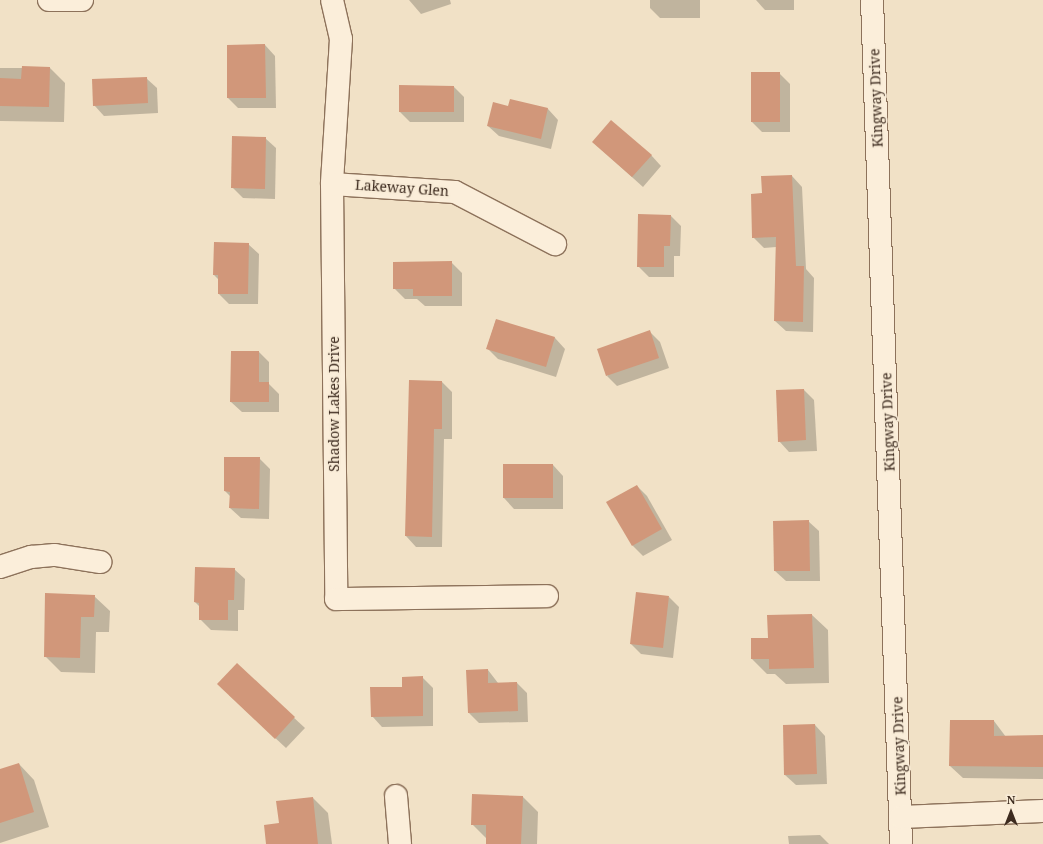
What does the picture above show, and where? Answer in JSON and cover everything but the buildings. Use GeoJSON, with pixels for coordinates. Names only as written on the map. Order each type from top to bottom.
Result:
{"type":"FeatureCollection","features":[{"type":"Feature","properties":{"kind":"street"},"geometry":{"type":"LineString","coordinates":[[49,0],[82,0]]}},
{"type":"Feature","properties":{"kind":"street","name":"Shadow Lakes Drive"},"geometry":{"type":"LineString","coordinates":[[332,0],[341,39],[332,184],[336,599],[547,596]]}},
{"type":"Feature","properties":{"kind":"street","name":"Kingway Drive"},"geometry":{"type":"LineString","coordinates":[[872,0],[902,844]]}},
{"type":"Feature","properties":{"kind":"street","name":"Lakeway Glen"},"geometry":{"type":"LineString","coordinates":[[332,184],[455,192],[555,244]]}},
{"type":"Feature","properties":{"kind":"street"},"geometry":{"type":"LineString","coordinates":[[0,567],[30,557],[56,555],[100,562]]}},
{"type":"Feature","properties":{"kind":"street"},"geometry":{"type":"LineString","coordinates":[[396,796],[400,844]]}},
{"type":"Feature","properties":{"kind":"street"},"geometry":{"type":"LineString","coordinates":[[901,817],[1043,812]]}}]}
